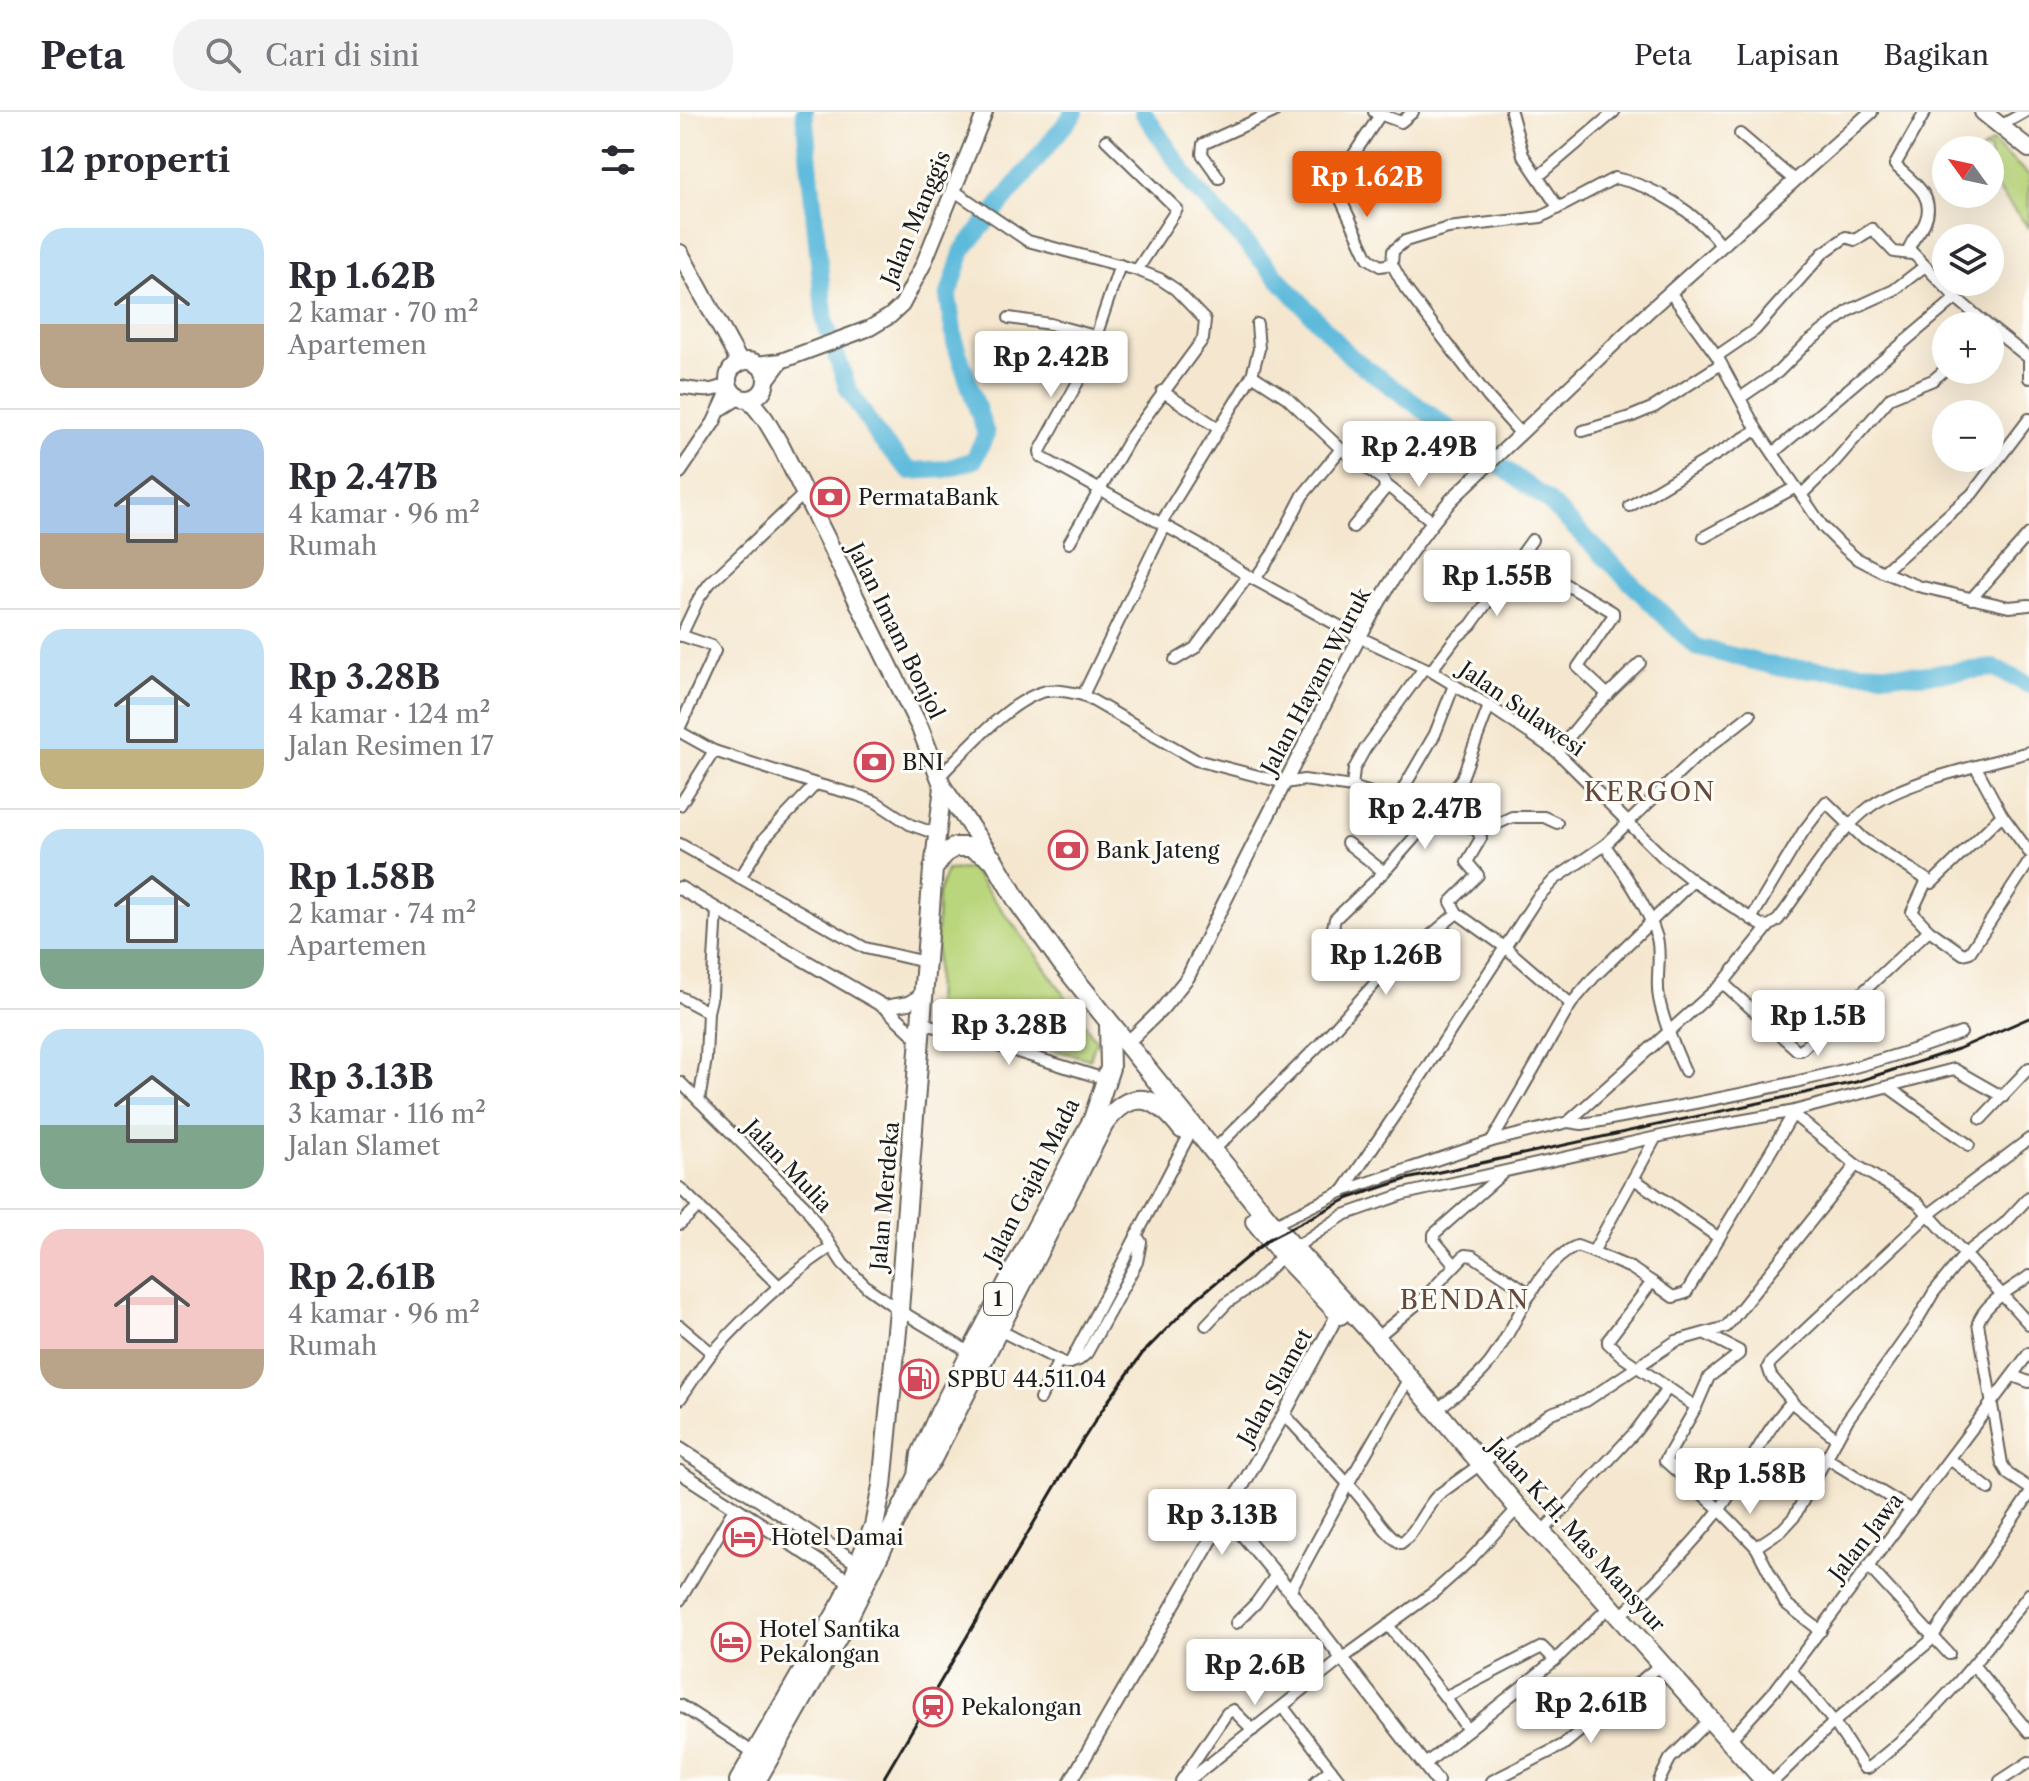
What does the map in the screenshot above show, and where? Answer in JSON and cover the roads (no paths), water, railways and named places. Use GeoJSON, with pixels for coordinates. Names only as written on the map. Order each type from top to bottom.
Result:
{"type":"FeatureCollection","features":[{"type":"Feature","properties":{"kind":"highway"},"geometry":{"type":"LineString","coordinates":[[933,869],[945,853],[955,847],[971,847],[993,859]]}},
{"type":"Feature","properties":{"kind":"highway","name":"1"},"geometry":{"type":"LineString","coordinates":[[993,859],[1018,902],[1109,1024]]}},
{"type":"Feature","properties":{"kind":"highway","name":"Jalan Merdeka"},"geometry":{"type":"LineString","coordinates":[[874,1526],[883,1471],[899,1310],[933,869]]}},
{"type":"Feature","properties":{"kind":"highway","name":"Jalan K.H. Mas Mansyur"},"geometry":{"type":"LineString","coordinates":[[1109,1024],[1214,1150],[1273,1225],[1289,1252]]}},
{"type":"Feature","properties":{"kind":"highway","name":"Jalan Gajah Mada"},"geometry":{"type":"LineString","coordinates":[[739,1781],[761,1757],[915,1482],[921,1454],[971,1353],[1084,1151],[1108,1080],[1112,1057],[1109,1024]]}},
{"type":"Feature","properties":{"kind":"highway","name":"Jalan K.H. Mas Mansyur"},"geometry":{"type":"LineString","coordinates":[[1084,1151],[1124,1103],[1140,1099],[1166,1111],[1289,1252],[1388,1355]]}},
{"type":"Feature","properties":{"kind":"highway","name":"1"},"geometry":{"type":"LineString","coordinates":[[915,1482],[931,1461],[999,1330],[1084,1151]]}},
{"type":"Feature","properties":{"kind":"highway","name":"Jalan K.H. Mas Mansyur"},"geometry":{"type":"LineString","coordinates":[[1341,1308],[1376,1338],[1518,1508],[1765,1781]]}},
{"type":"Feature","properties":{"kind":"highway"},"geometry":{"type":"LineString","coordinates":[[883,1471],[897,1486],[915,1482]]}},
{"type":"Feature","properties":{"kind":"highway","name":"Jalan Gajah Mada"},"geometry":{"type":"LineString","coordinates":[[866,1568],[874,1526]]}},
{"type":"Feature","properties":{"kind":"highway","name":"Jalan Gajah Mada"},"geometry":{"type":"LineString","coordinates":[[756,1781],[761,1757]]}},
{"type":"Feature","properties":{"kind":"main road","name":"Jalan Manggis"},"geometry":{"type":"LineString","coordinates":[[781,361],[870,328],[890,316],[911,291],[985,112]]}},
{"type":"Feature","properties":{"kind":"main road"},"geometry":{"type":"LineString","coordinates":[[1983,112],[2027,141]]}},
{"type":"Feature","properties":{"kind":"main road"},"geometry":{"type":"LineString","coordinates":[[680,253],[748,363],[763,369],[765,419]]}},
{"type":"Feature","properties":{"kind":"main road"},"geometry":{"type":"LineString","coordinates":[[781,361],[757,397],[737,392],[730,373],[748,363],[781,361]]}},
{"type":"Feature","properties":{"kind":"main road","name":"Jalan Imam Bonjol"},"geometry":{"type":"LineString","coordinates":[[737,392],[765,419],[919,725],[941,782],[993,859]]}},
{"type":"Feature","properties":{"kind":"main road"},"geometry":{"type":"LineString","coordinates":[[933,869],[941,782]]}},
{"type":"Feature","properties":{"kind":"street"},"geometry":{"type":"LineString","coordinates":[[1219,178],[1202,154],[1203,144],[1274,112]]}},
{"type":"Feature","properties":{"kind":"street"},"geometry":{"type":"LineString","coordinates":[[1392,264],[1380,266],[1368,258],[1335,187],[1377,114],[1401,122],[1413,112]]}},
{"type":"Feature","properties":{"kind":"street"},"geometry":{"type":"LineString","coordinates":[[1511,112],[1523,155],[1558,207]]}},
{"type":"Feature","properties":{"kind":"street"},"geometry":{"type":"LineString","coordinates":[[1539,176],[1614,112]]}},
{"type":"Feature","properties":{"kind":"street","name":"Jalan Hayam Wuruk"},"geometry":{"type":"LineString","coordinates":[[1127,1043],[1162,1009],[1188,977],[1359,637],[1432,521],[1670,292],[1871,112]]}},
{"type":"Feature","properties":{"kind":"street"},"geometry":{"type":"LineString","coordinates":[[1925,112],[1895,165],[1912,178],[1927,200],[1926,221],[1909,244],[1912,254],[1972,312]]}},
{"type":"Feature","properties":{"kind":"street"},"geometry":{"type":"LineString","coordinates":[[2000,126],[2025,112]]}},
{"type":"Feature","properties":{"kind":"street"},"geometry":{"type":"LineString","coordinates":[[1740,134],[1794,180]]}},
{"type":"Feature","properties":{"kind":"street"},"geometry":{"type":"LineString","coordinates":[[1106,140],[1177,209],[1137,270]]}},
{"type":"Feature","properties":{"kind":"street"},"geometry":{"type":"LineString","coordinates":[[1518,435],[1421,309],[1392,264],[1393,251],[1405,241],[1448,228],[1541,217],[1609,180],[1624,180],[1647,188],[1680,207],[1722,246]]}},
{"type":"Feature","properties":{"kind":"street"},"geometry":{"type":"LineString","coordinates":[[953,190],[1033,243],[1120,265],[1160,279],[1175,289],[1202,316],[1206,325],[1203,339],[1162,391],[1069,543]]}},
{"type":"Feature","properties":{"kind":"street"},"geometry":{"type":"LineString","coordinates":[[1583,431],[1654,407],[1719,360],[1755,330],[1823,253],[1846,237],[1855,240],[1872,229],[1894,252],[1912,254]]}},
{"type":"Feature","properties":{"kind":"street"},"geometry":{"type":"LineString","coordinates":[[1009,318],[1050,324],[1095,336],[1120,265]]}},
{"type":"Feature","properties":{"kind":"street"},"geometry":{"type":"LineString","coordinates":[[1740,398],[1778,372],[1807,343],[1850,310],[1894,290],[1925,266]]}},
{"type":"Feature","properties":{"kind":"street"},"geometry":{"type":"LineString","coordinates":[[1670,292],[1719,360],[1757,430],[1830,535],[1856,558],[1918,586],[2009,607],[2029,605]]}},
{"type":"Feature","properties":{"kind":"street"},"geometry":{"type":"LineString","coordinates":[[1773,453],[1956,298]]}},
{"type":"Feature","properties":{"kind":"street"},"geometry":{"type":"LineString","coordinates":[[1083,695],[1163,525],[1252,375],[1259,349],[1257,324]]}},
{"type":"Feature","properties":{"kind":"street","name":"Jalan Sulawesi"},"geometry":{"type":"LineString","coordinates":[[1095,336],[1077,386],[1040,451],[1045,460],[1359,637],[1428,669],[1489,706],[1557,752],[1663,857],[1693,881],[1751,919],[1769,926]]}},
{"type":"Feature","properties":{"kind":"street"},"geometry":{"type":"LineString","coordinates":[[2004,339],[2029,360],[2029,378]]}},
{"type":"Feature","properties":{"kind":"street"},"geometry":{"type":"LineString","coordinates":[[1252,375],[1286,397],[1341,449],[1432,521]]}},
{"type":"Feature","properties":{"kind":"street"},"geometry":{"type":"LineString","coordinates":[[1704,537],[1799,490],[1831,466],[1891,397],[1932,380]]}},
{"type":"Feature","properties":{"kind":"street"},"geometry":{"type":"LineString","coordinates":[[680,387],[737,392]]}},
{"type":"Feature","properties":{"kind":"street"},"geometry":{"type":"LineString","coordinates":[[1162,391],[1218,428]]}},
{"type":"Feature","properties":{"kind":"street"},"geometry":{"type":"LineString","coordinates":[[680,472],[720,410],[737,392]]}},
{"type":"Feature","properties":{"kind":"street"},"geometry":{"type":"LineString","coordinates":[[1883,572],[1972,494],[2029,419]]}},
{"type":"Feature","properties":{"kind":"street"},"geometry":{"type":"LineString","coordinates":[[1630,506],[1757,430]]}},
{"type":"Feature","properties":{"kind":"street"},"geometry":{"type":"LineString","coordinates":[[1175,660],[1195,648],[1273,553],[1303,495],[1341,449]]}},
{"type":"Feature","properties":{"kind":"street"},"geometry":{"type":"LineString","coordinates":[[1353,527],[1385,489],[1385,484]]}},
{"type":"Feature","properties":{"kind":"street"},"geometry":{"type":"LineString","coordinates":[[804,494],[710,583],[699,598],[681,635],[712,646],[715,651],[684,705],[680,729],[714,751],[876,802],[911,825],[937,834]]}},
{"type":"Feature","properties":{"kind":"street"},"geometry":{"type":"LineString","coordinates":[[1971,599],[2029,534]]}},
{"type":"Feature","properties":{"kind":"street"},"geometry":{"type":"LineString","coordinates":[[1352,787],[1354,769],[1365,749],[1428,669],[1471,625],[1532,540]]}},
{"type":"Feature","properties":{"kind":"street"},"geometry":{"type":"LineString","coordinates":[[1558,580],[1613,612],[1578,667],[1608,695]]}},
{"type":"Feature","properties":{"kind":"street"},"geometry":{"type":"LineString","coordinates":[[1557,752],[1587,715],[1640,663]]}},
{"type":"Feature","properties":{"kind":"street"},"geometry":{"type":"LineString","coordinates":[[1396,801],[1435,734],[1454,685]]}},
{"type":"Feature","properties":{"kind":"street"},"geometry":{"type":"LineString","coordinates":[[941,782],[984,730],[1019,705],[1045,691],[1069,691],[1083,695],[1196,760],[1285,783],[1304,780],[1352,787],[1436,813],[1477,830],[1512,817],[1544,817],[1557,823]]}},
{"type":"Feature","properties":{"kind":"street"},"geometry":{"type":"LineString","coordinates":[[1378,980],[1336,932],[1333,923],[1384,872],[1462,778],[1489,706]]}},
{"type":"Feature","properties":{"kind":"street"},"geometry":{"type":"LineString","coordinates":[[1343,1191],[1545,888],[1605,845],[1695,758],[1750,715]]}},
{"type":"Feature","properties":{"kind":"street"},"geometry":{"type":"LineString","coordinates":[[680,805],[714,751]]}},
{"type":"Feature","properties":{"kind":"street"},"geometry":{"type":"LineString","coordinates":[[1568,1122],[1723,983],[1769,926],[1780,918],[1849,826],[1884,797],[2029,752]]}},
{"type":"Feature","properties":{"kind":"street"},"geometry":{"type":"LineString","coordinates":[[1976,767],[2002,815],[2029,852]]}},
{"type":"Feature","properties":{"kind":"street"},"geometry":{"type":"LineString","coordinates":[[740,878],[764,839],[816,784]]}},
{"type":"Feature","properties":{"kind":"street"},"geometry":{"type":"LineString","coordinates":[[1751,919],[1803,832],[1826,802],[1849,826],[1927,880],[1935,882],[2002,815]]}},
{"type":"Feature","properties":{"kind":"street"},"geometry":{"type":"LineString","coordinates":[[1477,830],[1481,838],[1467,862],[1478,875],[1451,902],[1457,913],[1506,948],[1571,1004]]}},
{"type":"Feature","properties":{"kind":"street"},"geometry":{"type":"LineString","coordinates":[[1347,843],[1384,872]]}},
{"type":"Feature","properties":{"kind":"street"},"geometry":{"type":"LineString","coordinates":[[680,844],[865,948],[925,962]]}},
{"type":"Feature","properties":{"kind":"street"},"geometry":{"type":"LineString","coordinates":[[1605,845],[1629,880],[1658,943],[1658,992],[1685,1071]]}},
{"type":"Feature","properties":{"kind":"street"},"geometry":{"type":"LineString","coordinates":[[1927,880],[1912,912],[1929,930],[1963,954],[1970,952],[2029,862]]}},
{"type":"Feature","properties":{"kind":"street"},"geometry":{"type":"LineString","coordinates":[[1492,1141],[1571,1004],[1594,977],[1693,881]]}},
{"type":"Feature","properties":{"kind":"street"},"geometry":{"type":"LineString","coordinates":[[680,888],[885,1007],[920,1031],[1108,1080]]}},
{"type":"Feature","properties":{"kind":"street"},"geometry":{"type":"LineString","coordinates":[[699,1101],[706,1059],[717,910]]}},
{"type":"Feature","properties":{"kind":"street"},"geometry":{"type":"LineString","coordinates":[[1214,1150],[1319,1045],[1378,980],[1457,913]]}},
{"type":"Feature","properties":{"kind":"street"},"geometry":{"type":"LineString","coordinates":[[1723,983],[1799,1051],[1929,930]]}},
{"type":"Feature","properties":{"kind":"street"},"geometry":{"type":"LineString","coordinates":[[885,1007],[908,1003],[923,994]]}},
{"type":"Feature","properties":{"kind":"street"},"geometry":{"type":"LineString","coordinates":[[680,997],[708,1012]]}},
{"type":"Feature","properties":{"kind":"street"},"geometry":{"type":"LineString","coordinates":[[1273,1225],[1343,1191],[1492,1141],[1568,1122],[1591,1123],[1789,1085],[1878,1062],[1961,1033]]}},
{"type":"Feature","properties":{"kind":"street"},"geometry":{"type":"LineString","coordinates":[[1981,1119],[2029,1068]]}},
{"type":"Feature","properties":{"kind":"street"},"geometry":{"type":"LineString","coordinates":[[1206,1325],[1228,1302],[1253,1285],[1289,1252],[1344,1215],[1375,1202],[1655,1139],[1791,1113],[1955,1069],[2003,1097]]}},
{"type":"Feature","properties":{"kind":"street","name":"Jalan Mulia"},"geometry":{"type":"LineString","coordinates":[[680,1082],[805,1206],[851,1272],[899,1310],[971,1353]]}},
{"type":"Feature","properties":{"kind":"street"},"geometry":{"type":"LineString","coordinates":[[1888,1087],[1969,1145]]}},
{"type":"Feature","properties":{"kind":"street"},"geometry":{"type":"LineString","coordinates":[[1791,1113],[1856,1165],[1912,1198],[2029,1324]]}},
{"type":"Feature","properties":{"kind":"street"},"geometry":{"type":"LineString","coordinates":[[1436,1410],[1488,1364],[1531,1294],[1552,1266],[1570,1249],[1581,1247],[1631,1268],[1673,1297],[1681,1297],[1688,1290],[1791,1113]]}},
{"type":"Feature","properties":{"kind":"street"},"geometry":{"type":"LineString","coordinates":[[1040,1399],[1065,1361],[1188,1137]]}},
{"type":"Feature","properties":{"kind":"street"},"geometry":{"type":"LineString","coordinates":[[1593,1252],[1655,1139]]}},
{"type":"Feature","properties":{"kind":"street"},"geometry":{"type":"LineString","coordinates":[[1424,1765],[1614,1612],[1685,1550],[1719,1509],[1769,1429],[1791,1402],[1792,1398],[1769,1371],[1771,1362],[1928,1215],[2029,1139]]}},
{"type":"Feature","properties":{"kind":"street"},"geometry":{"type":"LineString","coordinates":[[1284,1414],[1368,1504],[1393,1539],[1401,1543],[1408,1538],[1428,1505],[1551,1413],[1586,1401],[1676,1341],[1726,1327],[1856,1165]]}},
{"type":"Feature","properties":{"kind":"street"},"geometry":{"type":"LineString","coordinates":[[1455,1265],[1434,1240],[1434,1234],[1505,1172]]}},
{"type":"Feature","properties":{"kind":"street"},"geometry":{"type":"LineString","coordinates":[[1634,1179],[1719,1238]]}},
{"type":"Feature","properties":{"kind":"street"},"geometry":{"type":"LineString","coordinates":[[680,1188],[780,1287]]}},
{"type":"Feature","properties":{"kind":"street"},"geometry":{"type":"LineString","coordinates":[[1756,1547],[1783,1529],[1794,1517],[1865,1393],[1912,1329],[1934,1292],[1965,1254],[2004,1224],[2029,1197]]}},
{"type":"Feature","properties":{"kind":"street"},"geometry":{"type":"LineString","coordinates":[[680,1224],[699,1206]]}},
{"type":"Feature","properties":{"kind":"street"},"geometry":{"type":"LineString","coordinates":[[680,1399],[712,1353],[780,1287],[831,1247]]}},
{"type":"Feature","properties":{"kind":"street"},"geometry":{"type":"LineString","coordinates":[[1376,1338],[1424,1298],[1465,1255],[1473,1256],[1531,1294]]}},
{"type":"Feature","properties":{"kind":"street"},"geometry":{"type":"LineString","coordinates":[[2029,1276],[1984,1311],[1978,1323],[2004,1469],[2029,1488]]}},
{"type":"Feature","properties":{"kind":"street"},"geometry":{"type":"LineString","coordinates":[[1652,1282],[1608,1340],[1611,1346],[1638,1367],[1696,1407]]}},
{"type":"Feature","properties":{"kind":"street","name":"Jalan Slamet"},"geometry":{"type":"LineString","coordinates":[[1071,1781],[1284,1414],[1341,1308]]}},
{"type":"Feature","properties":{"kind":"street"},"geometry":{"type":"LineString","coordinates":[[680,1326],[712,1353]]}},
{"type":"Feature","properties":{"kind":"street"},"geometry":{"type":"LineString","coordinates":[[999,1330],[1065,1361]]}},
{"type":"Feature","properties":{"kind":"street"},"geometry":{"type":"LineString","coordinates":[[1706,1334],[1739,1351],[1739,1354],[1709,1377],[1696,1407],[1665,1461],[1756,1547],[1785,1603],[1821,1631]]}},
{"type":"Feature","properties":{"kind":"street","name":"Jalan Jawa"},"geometry":{"type":"LineString","coordinates":[[1729,1741],[1791,1670],[2029,1353]]}},
{"type":"Feature","properties":{"kind":"street"},"geometry":{"type":"LineString","coordinates":[[2013,1376],[2029,1382]]}},
{"type":"Feature","properties":{"kind":"street"},"geometry":{"type":"LineString","coordinates":[[1290,1591],[1408,1380]]}},
{"type":"Feature","properties":{"kind":"street"},"geometry":{"type":"LineString","coordinates":[[1542,1532],[1635,1432],[1668,1388]]}},
{"type":"Feature","properties":{"kind":"street"},"geometry":{"type":"LineString","coordinates":[[1791,1402],[1837,1439]]}},
{"type":"Feature","properties":{"kind":"street"},"geometry":{"type":"LineString","coordinates":[[680,1449],[866,1568]]}},
{"type":"Feature","properties":{"kind":"street"},"geometry":{"type":"LineString","coordinates":[[1826,1458],[1911,1510]]}},
{"type":"Feature","properties":{"kind":"street"},"geometry":{"type":"LineString","coordinates":[[1950,1459],[1989,1489]]}},
{"type":"Feature","properties":{"kind":"street"},"geometry":{"type":"LineString","coordinates":[[680,1472],[858,1586]]}},
{"type":"Feature","properties":{"kind":"street"},"geometry":{"type":"LineString","coordinates":[[1774,1781],[1834,1722],[1920,1653],[2029,1495]]}},
{"type":"Feature","properties":{"kind":"street"},"geometry":{"type":"LineString","coordinates":[[680,1600],[735,1507]]}},
{"type":"Feature","properties":{"kind":"street"},"geometry":{"type":"LineString","coordinates":[[1188,1781],[1343,1658],[1434,1592],[1469,1561],[1518,1508]]}},
{"type":"Feature","properties":{"kind":"street"},"geometry":{"type":"LineString","coordinates":[[1226,1515],[1290,1591],[1437,1781]]}},
{"type":"Feature","properties":{"kind":"street"},"geometry":{"type":"LineString","coordinates":[[1868,1566],[1935,1635],[1949,1654]]}},
{"type":"Feature","properties":{"kind":"street"},"geometry":{"type":"LineString","coordinates":[[1236,1623],[1256,1603],[1276,1575]]}},
{"type":"Feature","properties":{"kind":"street"},"geometry":{"type":"LineString","coordinates":[[1791,1670],[1834,1722],[1864,1768],[1868,1768],[1932,1710],[1974,1666],[2029,1594]]}},
{"type":"Feature","properties":{"kind":"street"},"geometry":{"type":"LineString","coordinates":[[1388,1625],[1468,1730]]}},
{"type":"Feature","properties":{"kind":"street"},"geometry":{"type":"LineString","coordinates":[[1445,1697],[1542,1647],[1555,1660]]}},
{"type":"Feature","properties":{"kind":"street"},"geometry":{"type":"LineString","coordinates":[[1492,1781],[1563,1745],[1660,1665]]}},
{"type":"Feature","properties":{"kind":"street"},"geometry":{"type":"LineString","coordinates":[[1974,1666],[2029,1732]]}},
{"type":"Feature","properties":{"kind":"street"},"geometry":{"type":"LineString","coordinates":[[680,1705],[761,1757]]}},
{"type":"Feature","properties":{"kind":"street"},"geometry":{"type":"LineString","coordinates":[[1283,1707],[1340,1781]]}},
{"type":"Feature","properties":{"kind":"street"},"geometry":{"type":"LineString","coordinates":[[1181,1781],[1227,1713],[1237,1712],[1253,1730]]}},
{"type":"Feature","properties":{"kind":"street"},"geometry":{"type":"LineString","coordinates":[[1659,1781],[1670,1759],[1709,1720]]}},
{"type":"Feature","properties":{"kind":"street"},"geometry":{"type":"LineString","coordinates":[[2000,1781],[2029,1762]]}},
{"type":"Feature","properties":{"kind":"street"},"geometry":{"type":"LineString","coordinates":[[1316,1781],[1331,1769]]}},
{"type":"Feature","properties":{"kind":"waterway"},"geometry":{"type":"LineString","coordinates":[[804,112],[825,322],[848,389],[879,438],[910,471],[946,469],[974,460],[986,434],[955,343],[948,297],[963,250],[1075,112]]}},
{"type":"Feature","properties":{"kind":"waterway"},"geometry":{"type":"LineString","coordinates":[[1143,112],[1194,187],[1351,357],[1547,500],[1696,647],[1782,668],[1919,675],[1994,668],[2029,685]]}},
{"type":"Feature","properties":{"kind":"railway"},"geometry":{"type":"LineString","coordinates":[[882,1781],[1106,1404],[1142,1354],[1196,1299],[1269,1239],[1349,1198],[1407,1179],[1856,1082],[1958,1049],[2029,1018]]}},
{"type":"Feature","properties":{"kind":"place","name":"PermataBank"},"geometry":{"type":"Point","coordinates":[830,497]}},
{"type":"Feature","properties":{"kind":"place","name":"BNI"},"geometry":{"type":"Point","coordinates":[874,762]}},
{"type":"Feature","properties":{"kind":"place","name":"Bank Jateng"},"geometry":{"type":"Point","coordinates":[1068,850]}},
{"type":"Feature","properties":{"kind":"place","name":"SPBU 44.511.04"},"geometry":{"type":"Point","coordinates":[919,1379]}},
{"type":"Feature","properties":{"kind":"place","name":"Hotel Damai"},"geometry":{"type":"Point","coordinates":[743,1537]}},
{"type":"Feature","properties":{"kind":"place","name":"Hotel Santika Pekalongan"},"geometry":{"type":"Point","coordinates":[731,1642]}},
{"type":"Feature","properties":{"kind":"place","name":"Pekalongan"},"geometry":{"type":"Point","coordinates":[933,1707]}},
{"type":"Feature","properties":{"kind":"district","name":"KERGON"},"geometry":{"type":"Point","coordinates":[1650,792]}},
{"type":"Feature","properties":{"kind":"district","name":"BENDAN"},"geometry":{"type":"Point","coordinates":[1465,1300]}}]}
